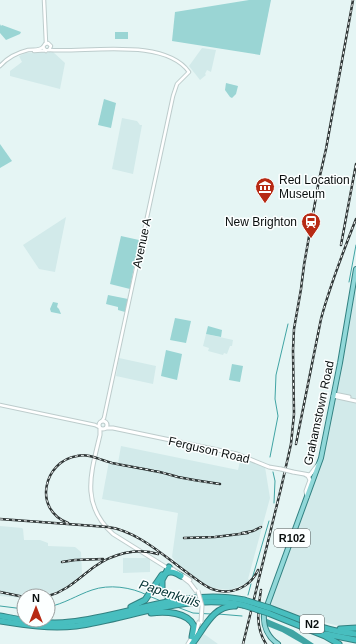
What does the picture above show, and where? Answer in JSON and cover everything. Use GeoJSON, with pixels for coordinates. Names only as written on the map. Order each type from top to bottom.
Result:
{"type":"FeatureCollection","features":[{"type":"Feature","properties":{"kind":"highway"},"geometry":{"type":"LineString","coordinates":[[168,567],[161,586],[163,593],[168,597],[211,596],[230,598]]}},
{"type":"Feature","properties":{"kind":"highway"},"geometry":{"type":"LineString","coordinates":[[99,619],[135,606],[145,600],[168,567]]}},
{"type":"Feature","properties":{"kind":"highway"},"geometry":{"type":"LineString","coordinates":[[165,574],[170,572],[181,576]]}},
{"type":"Feature","properties":{"kind":"highway","name":"N2"},"geometry":{"type":"LineString","coordinates":[[0,621],[47,627],[70,626],[174,600],[198,597],[230,598],[267,613],[334,636],[356,639]]}},
{"type":"Feature","properties":{"kind":"highway","name":"N2"},"geometry":{"type":"LineString","coordinates":[[99,619],[181,604],[214,601],[243,604],[267,613],[308,622],[336,631],[356,634]]}},
{"type":"Feature","properties":{"kind":"highway"},"geometry":{"type":"LineString","coordinates":[[191,644],[209,620],[221,608],[243,604]]}},
{"type":"Feature","properties":{"kind":"highway"},"geometry":{"type":"LineString","coordinates":[[99,619],[160,612],[177,614],[187,618],[193,624],[194,629],[192,637]]}},
{"type":"Feature","properties":{"kind":"highway","name":"N2"},"geometry":{"type":"LineString","coordinates":[[0,616],[53,623],[91,621]]}},
{"type":"Feature","properties":{"kind":"highway"},"geometry":{"type":"LineString","coordinates":[[284,619],[325,636],[339,644]]}},
{"type":"Feature","properties":{"kind":"highway"},"geometry":{"type":"LineString","coordinates":[[308,622],[337,629],[356,628]]}},
{"type":"Feature","properties":{"kind":"main road","name":"Grahamstown Road"},"geometry":{"type":"LineString","coordinates":[[278,644],[270,636],[265,626],[267,604],[277,582],[319,463],[356,269]]}},
{"type":"Feature","properties":{"kind":"main road"},"geometry":{"type":"LineString","coordinates":[[333,395],[356,400]]}},
{"type":"Feature","properties":{"kind":"main road"},"geometry":{"type":"LineString","coordinates":[[98,426],[105,424]]}},
{"type":"Feature","properties":{"kind":"main road"},"geometry":{"type":"LineString","coordinates":[[98,426],[105,424]]}},
{"type":"Feature","properties":{"kind":"main road"},"geometry":{"type":"LineString","coordinates":[[105,424],[100,435],[90,483],[91,500],[96,513],[105,527],[113,534],[189,579],[197,591],[202,606],[197,633],[191,644]]}},
{"type":"Feature","properties":{"kind":"main road","name":"Ferguson Road"},"geometry":{"type":"LineString","coordinates":[[105,424],[111,428],[237,454],[269,467],[306,475]]}},
{"type":"Feature","properties":{"kind":"main road"},"geometry":{"type":"LineString","coordinates":[[98,426],[100,435]]}},
{"type":"Feature","properties":{"kind":"main road"},"geometry":{"type":"LineString","coordinates":[[306,475],[312,474],[319,463]]}},
{"type":"Feature","properties":{"kind":"main road"},"geometry":{"type":"LineString","coordinates":[[306,475],[310,480],[306,491],[307,499]]}},
{"type":"Feature","properties":{"kind":"main road"},"geometry":{"type":"LineString","coordinates":[[168,567],[190,583],[197,591]]}},
{"type":"Feature","properties":{"kind":"main road"},"geometry":{"type":"LineString","coordinates":[[188,644],[200,622]]}},
{"type":"Feature","properties":{"kind":"street"},"geometry":{"type":"LineString","coordinates":[[44,0],[47,43],[49,49]]}},
{"type":"Feature","properties":{"kind":"street"},"geometry":{"type":"LineString","coordinates":[[0,66],[11,57],[26,51],[41,49],[47,43]]}},
{"type":"Feature","properties":{"kind":"street"},"geometry":{"type":"LineString","coordinates":[[43,47],[49,49]]}},
{"type":"Feature","properties":{"kind":"street"},"geometry":{"type":"LineString","coordinates":[[26,51],[49,49]]}},
{"type":"Feature","properties":{"kind":"street","name":"Avenue A"},"geometry":{"type":"LineString","coordinates":[[49,49],[137,50],[168,57],[181,64],[189,72],[177,84],[173,96],[105,424]]}},
{"type":"Feature","properties":{"kind":"street"},"geometry":{"type":"LineString","coordinates":[[0,405],[98,426]]}},
{"type":"Feature","properties":{"kind":"shaded area"},"geometry":{"type":"Polygon","coordinates":[[[249,0],[271,0],[260,55],[172,41],[175,12],[249,0]]]}},
{"type":"Feature","properties":{"kind":"shaded area"},"geometry":{"type":"Polygon","coordinates":[[[0,24],[1,26],[2,25],[21,32],[20,34],[6,40],[0,33],[0,24]]]}},
{"type":"Feature","properties":{"kind":"shaded area"},"geometry":{"type":"Polygon","coordinates":[[[115,32],[128,32],[128,39],[115,39],[115,32]]]}},
{"type":"Feature","properties":{"kind":"shaded area"},"geometry":{"type":"Polygon","coordinates":[[[202,48],[216,50],[211,72],[207,70],[206,75],[200,80],[189,66],[202,48]]]}},
{"type":"Feature","properties":{"kind":"shaded area"},"geometry":{"type":"Polygon","coordinates":[[[53,52],[65,63],[60,89],[10,76],[10,71],[22,62],[19,56],[26,53],[53,52]]]}},
{"type":"Feature","properties":{"kind":"shaded area"},"geometry":{"type":"Polygon","coordinates":[[[226,83],[238,86],[236,94],[232,98],[225,90],[226,83]]]}},
{"type":"Feature","properties":{"kind":"shaded area"},"geometry":{"type":"Polygon","coordinates":[[[104,99],[116,103],[111,128],[98,125],[104,99]]]}},
{"type":"Feature","properties":{"kind":"shaded area"},"geometry":{"type":"Polygon","coordinates":[[[122,118],[137,121],[140,125],[142,125],[133,174],[112,169],[122,118]]]}},
{"type":"Feature","properties":{"kind":"shaded area"},"geometry":{"type":"Polygon","coordinates":[[[0,144],[12,161],[0,168],[0,144]]]}},
{"type":"Feature","properties":{"kind":"shaded area"},"geometry":{"type":"Polygon","coordinates":[[[66,217],[55,272],[39,269],[23,245],[66,217]]]}},
{"type":"Feature","properties":{"kind":"shaded area"},"geometry":{"type":"Polygon","coordinates":[[[121,236],[139,240],[130,289],[110,284],[121,236]]]}},
{"type":"Feature","properties":{"kind":"shaded area"},"geometry":{"type":"Polygon","coordinates":[[[356,280],[356,624],[342,627],[287,612],[270,604],[321,460],[356,280]]]}},
{"type":"Feature","properties":{"kind":"shaded area"},"geometry":{"type":"Polygon","coordinates":[[[108,295],[128,299],[125,312],[118,310],[118,307],[106,304],[108,295]]]}},
{"type":"Feature","properties":{"kind":"shaded area"},"geometry":{"type":"Polygon","coordinates":[[[53,302],[58,303],[57,307],[61,314],[51,312],[50,309],[53,302]]]}},
{"type":"Feature","properties":{"kind":"shaded area"},"geometry":{"type":"Polygon","coordinates":[[[175,318],[191,321],[186,343],[170,340],[175,318]]]}},
{"type":"Feature","properties":{"kind":"shaded area"},"geometry":{"type":"Polygon","coordinates":[[[208,326],[222,330],[221,337],[206,334],[208,326]]]}},
{"type":"Feature","properties":{"kind":"shaded area"},"geometry":{"type":"Polygon","coordinates":[[[206,334],[233,340],[232,346],[230,346],[227,354],[224,353],[223,355],[208,351],[209,348],[203,346],[206,334]]]}},
{"type":"Feature","properties":{"kind":"shaded area"},"geometry":{"type":"Polygon","coordinates":[[[166,350],[182,354],[177,380],[161,376],[166,350]]]}},
{"type":"Feature","properties":{"kind":"shaded area"},"geometry":{"type":"Polygon","coordinates":[[[119,358],[156,366],[153,384],[116,376],[119,358]]]}},
{"type":"Feature","properties":{"kind":"shaded area"},"geometry":{"type":"Polygon","coordinates":[[[232,364],[243,366],[240,382],[229,380],[232,364]]]}},
{"type":"Feature","properties":{"kind":"shaded area"},"geometry":{"type":"Polygon","coordinates":[[[121,446],[238,470],[241,457],[265,467],[270,498],[248,579],[250,580],[245,584],[230,590],[213,588],[201,582],[180,567],[172,557],[178,513],[102,499],[109,461],[118,463],[121,446]]]}},
{"type":"Feature","properties":{"kind":"shaded area"},"geometry":{"type":"Polygon","coordinates":[[[0,526],[22,528],[24,540],[40,540],[48,543],[48,546],[75,547],[81,552],[82,574],[65,588],[56,592],[56,588],[16,588],[16,597],[0,596],[0,526]]]}},
{"type":"Feature","properties":{"kind":"shaded area"},"geometry":{"type":"Polygon","coordinates":[[[123,558],[149,558],[150,572],[123,573],[123,558]]]}},
{"type":"Feature","properties":{"kind":"shaded area"},"geometry":{"type":"Polygon","coordinates":[[[267,619],[293,630],[314,644],[303,644],[282,632],[267,626],[267,619]]]}},
{"type":"Feature","properties":{"kind":"shaded area"},"geometry":{"type":"Polygon","coordinates":[[[204,634],[218,644],[196,644],[204,634]]]}},
{"type":"Feature","properties":{"kind":"waterway"},"geometry":{"type":"LineString","coordinates":[[349,282],[356,245]]}},
{"type":"Feature","properties":{"kind":"waterway"},"geometry":{"type":"LineString","coordinates":[[270,457],[278,416],[275,399],[276,375],[288,324]]}},
{"type":"Feature","properties":{"kind":"waterway"},"geometry":{"type":"LineString","coordinates":[[273,472],[275,481],[274,503]]}},
{"type":"Feature","properties":{"kind":"waterway"},"geometry":{"type":"LineString","coordinates":[[252,579],[269,521]]}},
{"type":"Feature","properties":{"kind":"waterway"},"geometry":{"type":"LineString","coordinates":[[248,595],[251,584]]}},
{"type":"Feature","properties":{"kind":"waterway","name":"Papenkuils"},"geometry":{"type":"LineString","coordinates":[[56,605],[92,590],[106,587],[127,588],[147,595]]}},
{"type":"Feature","properties":{"kind":"waterway","name":"Papenkuils"},"geometry":{"type":"LineString","coordinates":[[149,596],[161,601]]}},
{"type":"Feature","properties":{"kind":"waterway","name":"Papenkuils"},"geometry":{"type":"LineString","coordinates":[[0,606],[16,608]]}},
{"type":"Feature","properties":{"kind":"waterway","name":"Papenkuils"},"geometry":{"type":"LineString","coordinates":[[177,607],[193,613],[211,614]]}},
{"type":"Feature","properties":{"kind":"waterway","name":"Papenkuils"},"geometry":{"type":"LineString","coordinates":[[218,614],[242,616]]}},
{"type":"Feature","properties":{"kind":"railway"},"geometry":{"type":"LineString","coordinates":[[243,644],[291,444],[294,414],[294,329],[319,180],[353,0]]}},
{"type":"Feature","properties":{"kind":"railway"},"geometry":{"type":"LineString","coordinates":[[341,245],[356,164]]}},
{"type":"Feature","properties":{"kind":"railway"},"geometry":{"type":"LineString","coordinates":[[296,444],[321,319],[333,281],[356,219]]}},
{"type":"Feature","properties":{"kind":"railway"},"geometry":{"type":"LineString","coordinates":[[68,523],[57,516],[50,507],[46,497],[47,486],[50,476],[57,467],[66,460],[77,456],[86,455],[112,463],[220,484]]}},
{"type":"Feature","properties":{"kind":"railway"},"geometry":{"type":"LineString","coordinates":[[0,519],[119,529],[140,539],[203,584],[219,591],[232,591],[245,586],[250,582],[258,570]]}},
{"type":"Feature","properties":{"kind":"railway"},"geometry":{"type":"LineString","coordinates":[[242,533],[253,531],[261,527]]}},
{"type":"Feature","properties":{"kind":"railway"},"geometry":{"type":"LineString","coordinates":[[184,538],[215,537],[248,533]]}},
{"type":"Feature","properties":{"kind":"railway"},"geometry":{"type":"LineString","coordinates":[[56,594],[67,588],[94,567],[109,558],[125,553],[142,551],[158,554]]}},
{"type":"Feature","properties":{"kind":"railway"},"geometry":{"type":"LineString","coordinates":[[62,562],[103,559]]}},
{"type":"Feature","properties":{"kind":"railway"},"geometry":{"type":"LineString","coordinates":[[261,590],[258,618],[260,631],[266,644]]}},
{"type":"Feature","properties":{"kind":"railway"},"geometry":{"type":"LineString","coordinates":[[0,592],[16,595]]}},
{"type":"Feature","properties":{"kind":"place","name":"Red Location Museum"},"geometry":{"type":"Point","coordinates":[265,204]}},
{"type":"Feature","properties":{"kind":"place","name":"New Brighton"},"geometry":{"type":"Point","coordinates":[311,239]}}]}
